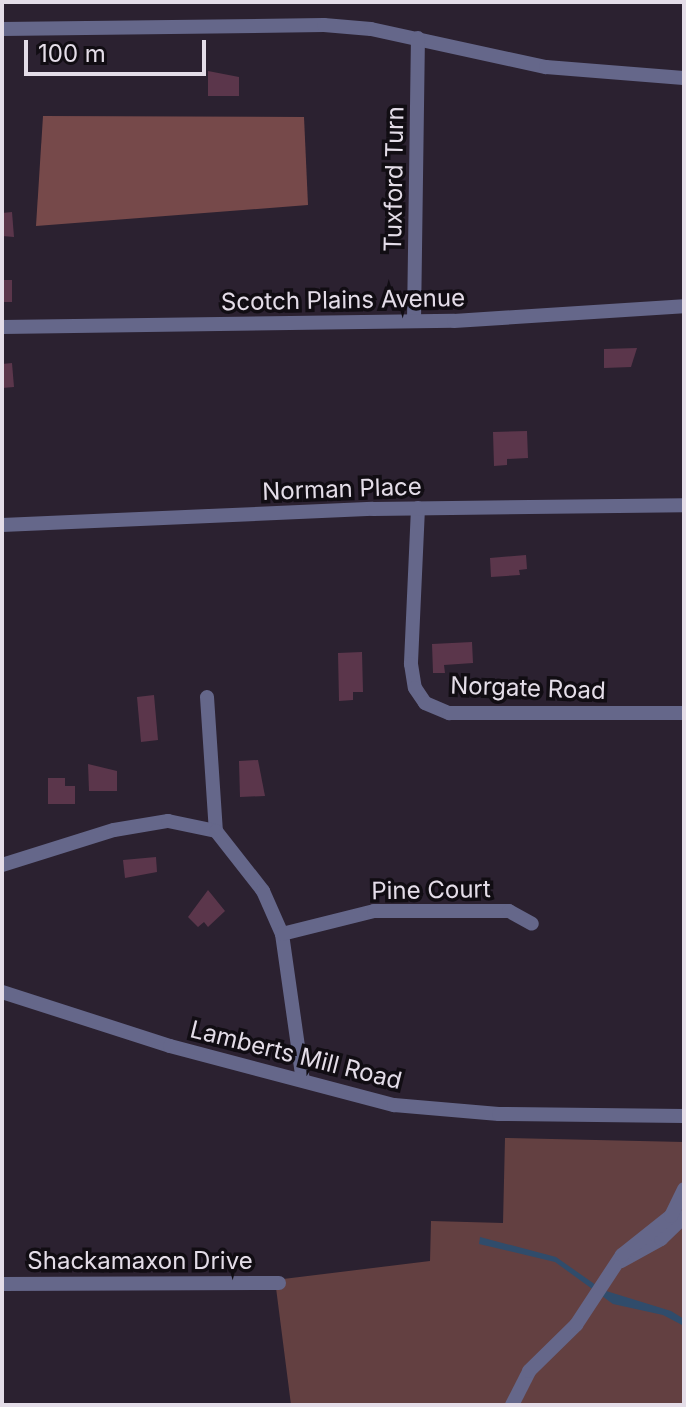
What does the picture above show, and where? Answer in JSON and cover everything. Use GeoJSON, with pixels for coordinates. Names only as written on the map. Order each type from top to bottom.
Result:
{"type":"FeatureCollection","features":[{"type":"Feature","properties":{"kind":"street"},"geometry":{"type":"LineString","coordinates":[[2,29],[324,25],[418,38],[546,67],[684,78]]}},
{"type":"Feature","properties":{"kind":"street","name":"Tuxford Turn"},"geometry":{"type":"LineString","coordinates":[[414,321],[418,38]]}},
{"type":"Feature","properties":{"kind":"street","name":"Scotch Plains Avenue"},"geometry":{"type":"LineString","coordinates":[[2,327],[414,321],[684,306]]}},
{"type":"Feature","properties":{"kind":"street","name":"Norman Place"},"geometry":{"type":"LineString","coordinates":[[2,525],[418,508],[684,505]]}},
{"type":"Feature","properties":{"kind":"street","name":"Norgate Road"},"geometry":{"type":"LineString","coordinates":[[418,508],[411,664],[415,688],[425,703],[449,713],[684,713]]}},
{"type":"Feature","properties":{"kind":"street"},"geometry":{"type":"LineString","coordinates":[[207,697],[216,831],[263,891],[282,934],[303,1081]]}},
{"type":"Feature","properties":{"kind":"street"},"geometry":{"type":"LineString","coordinates":[[2,865],[114,830],[168,821],[216,831]]}},
{"type":"Feature","properties":{"kind":"street","name":"Pine Court"},"geometry":{"type":"LineString","coordinates":[[282,934],[374,911],[509,911],[532,924]]}},
{"type":"Feature","properties":{"kind":"street","name":"Lamberts Mill Road"},"geometry":{"type":"LineString","coordinates":[[2,992],[170,1046],[394,1105],[499,1114],[684,1116]]}},
{"type":"Feature","properties":{"kind":"street"},"geometry":{"type":"LineString","coordinates":[[684,1116],[684,1128]]}},
{"type":"Feature","properties":{"kind":"street"},"geometry":{"type":"LineString","coordinates":[[512,1405],[522,1380],[576,1325],[614,1265],[671,1216],[684,1189]]}},
{"type":"Feature","properties":{"kind":"street"},"geometry":{"type":"LineString","coordinates":[[614,1265],[661,1239],[684,1217]]}},
{"type":"Feature","properties":{"kind":"street","name":"Shackamaxon Drive"},"geometry":{"type":"LineString","coordinates":[[2,1284],[279,1283]]}},
{"type":"Feature","properties":{"kind":"shaded area"},"geometry":{"type":"Polygon","coordinates":[[[43,116],[304,117],[308,205],[36,226],[43,116]]]}},
{"type":"Feature","properties":{"kind":"shaded area"},"geometry":{"type":"Polygon","coordinates":[[[505,1138],[684,1142],[684,1405],[291,1405],[275,1280],[430,1261],[431,1221],[503,1223],[505,1138]]]}},
{"type":"Feature","properties":{"kind":"water"},"geometry":{"type":"Polygon","coordinates":[[[480,1237],[556,1257],[603,1290],[671,1311],[684,1319],[684,1326],[663,1315],[613,1304],[555,1262],[479,1244],[480,1237]]]}},
{"type":"Feature","properties":{"kind":"building"},"geometry":{"type":"Polygon","coordinates":[[[208,71],[239,77],[239,96],[208,96],[208,71]]]}},
{"type":"Feature","properties":{"kind":"building"},"geometry":{"type":"Polygon","coordinates":[[[12,212],[14,237],[2,236],[2,213],[12,212]]]}},
{"type":"Feature","properties":{"kind":"building"},"geometry":{"type":"Polygon","coordinates":[[[2,280],[12,280],[12,302],[2,302],[2,280]]]}},
{"type":"Feature","properties":{"kind":"building"},"geometry":{"type":"Polygon","coordinates":[[[637,348],[631,367],[604,368],[604,349],[637,348]]]}},
{"type":"Feature","properties":{"kind":"building"},"geometry":{"type":"Polygon","coordinates":[[[12,363],[14,387],[2,388],[2,364],[12,363]]]}},
{"type":"Feature","properties":{"kind":"building"},"geometry":{"type":"Polygon","coordinates":[[[527,431],[528,458],[507,459],[507,465],[494,466],[493,432],[527,431]]]}},
{"type":"Feature","properties":{"kind":"building"},"geometry":{"type":"Polygon","coordinates":[[[526,555],[527,569],[519,570],[520,575],[491,577],[490,558],[526,555]]]}},
{"type":"Feature","properties":{"kind":"building"},"geometry":{"type":"Polygon","coordinates":[[[472,642],[473,663],[444,665],[445,673],[433,673],[432,644],[472,642]]]}},
{"type":"Feature","properties":{"kind":"building"},"geometry":{"type":"Polygon","coordinates":[[[362,652],[363,692],[353,692],[353,700],[339,701],[338,653],[362,652]]]}},
{"type":"Feature","properties":{"kind":"building"},"geometry":{"type":"Polygon","coordinates":[[[154,695],[158,740],[141,742],[137,697],[154,695]]]}},
{"type":"Feature","properties":{"kind":"building"},"geometry":{"type":"Polygon","coordinates":[[[258,760],[265,796],[240,797],[239,761],[258,760]]]}},
{"type":"Feature","properties":{"kind":"building"},"geometry":{"type":"Polygon","coordinates":[[[88,764],[117,771],[117,791],[89,791],[88,764]]]}},
{"type":"Feature","properties":{"kind":"building"},"geometry":{"type":"Polygon","coordinates":[[[48,778],[65,778],[65,786],[75,786],[75,804],[48,804],[48,778]]]}},
{"type":"Feature","properties":{"kind":"building"},"geometry":{"type":"Polygon","coordinates":[[[156,857],[157,872],[125,878],[123,860],[156,857]]]}},
{"type":"Feature","properties":{"kind":"building"},"geometry":{"type":"Polygon","coordinates":[[[208,890],[225,911],[208,927],[204,922],[198,927],[188,917],[208,890]]]}}]}
